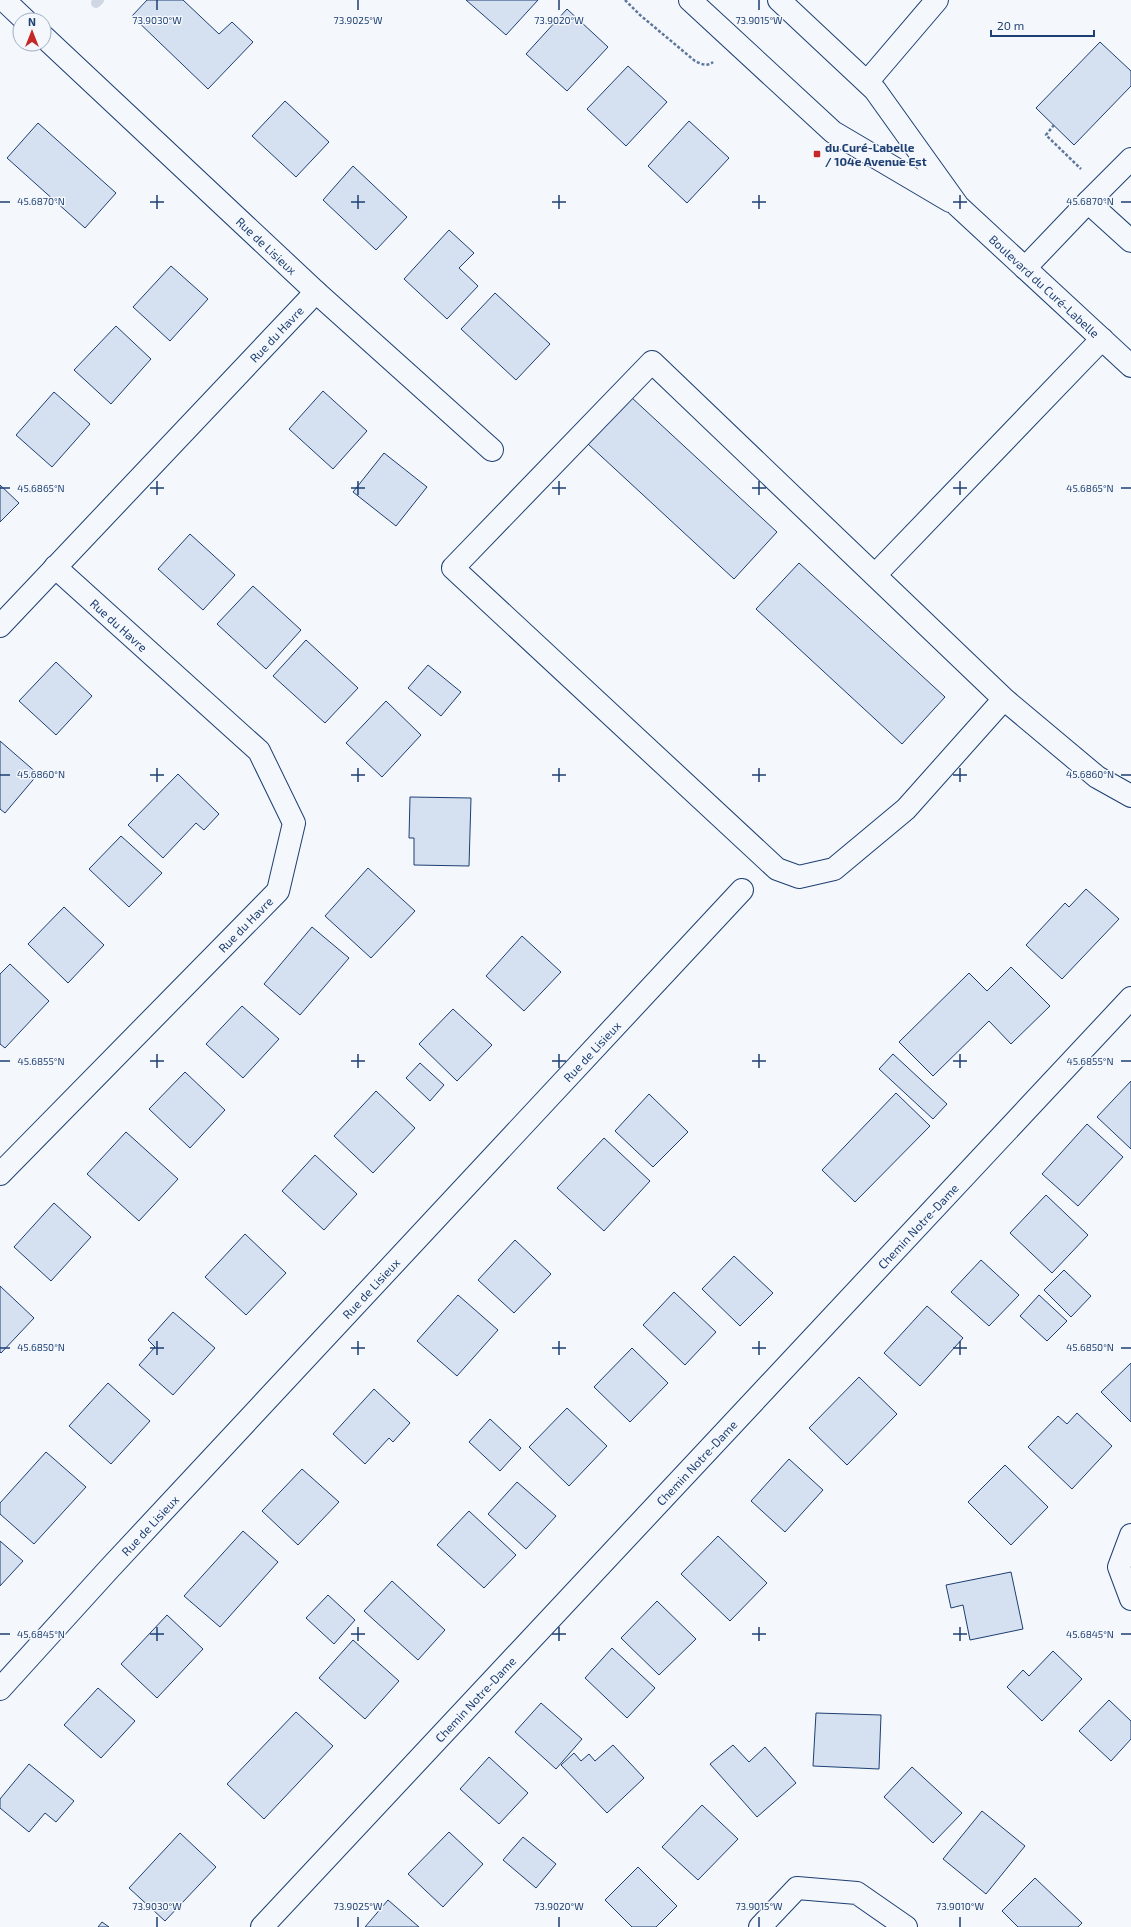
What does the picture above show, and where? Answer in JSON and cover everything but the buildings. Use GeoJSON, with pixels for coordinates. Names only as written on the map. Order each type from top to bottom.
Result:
{"type":"FeatureCollection","features":[{"type":"Feature","properties":{"kind":"street"},"geometry":{"type":"LineString","coordinates":[[4,0],[17,12]]}},
{"type":"Feature","properties":{"kind":"street","name":"Boulevard du Curé-Labelle"},"geometry":{"type":"LineString","coordinates":[[779,0],[875,90],[958,206],[1102,339],[1128,358]]}},
{"type":"Feature","properties":{"kind":"street"},"geometry":{"type":"LineString","coordinates":[[866,82],[937,0]]}},
{"type":"Feature","properties":{"kind":"street","name":"Boulevard du Curé-Labelle"},"geometry":{"type":"LineString","coordinates":[[699,3],[833,132],[958,206]]}},
{"type":"Feature","properties":{"kind":"street","name":"Rue de Lisieux"},"geometry":{"type":"LineString","coordinates":[[52,44],[316,292],[492,450]]}},
{"type":"Feature","properties":{"kind":"street"},"geometry":{"type":"LineString","coordinates":[[1025,268],[1131,159]]}},
{"type":"Feature","properties":{"kind":"street"},"geometry":{"type":"LineString","coordinates":[[1088,202],[1131,242]]}},
{"type":"Feature","properties":{"kind":"street","name":"Rue du Havre"},"geometry":{"type":"LineString","coordinates":[[0,626],[316,292]]}},
{"type":"Feature","properties":{"kind":"street"},"geometry":{"type":"LineString","coordinates":[[875,576],[1102,339]]}},
{"type":"Feature","properties":{"kind":"street"},"geometry":{"type":"LineString","coordinates":[[1004,699],[906,809],[834,869],[799,877],[777,869],[453,568],[652,362],[1004,699],[1097,777],[1131,796]]}},
{"type":"Feature","properties":{"kind":"street","name":"Rue du Havre"},"geometry":{"type":"LineString","coordinates":[[0,1174],[278,890],[294,824],[259,751],[55,567]]}},
{"type":"Feature","properties":{"kind":"street","name":"Rue de Lisieux"},"geometry":{"type":"LineString","coordinates":[[0,1689],[108,1569],[742,890]]}},
{"type":"Feature","properties":{"kind":"street","name":"Chemin Notre-Dame"},"geometry":{"type":"LineString","coordinates":[[262,1927],[1130,1000]]}},
{"type":"Feature","properties":{"kind":"street"},"geometry":{"type":"LineString","coordinates":[[1131,1534],[1119,1567],[1131,1599]]}},
{"type":"Feature","properties":{"kind":"street"},"geometry":{"type":"LineString","coordinates":[[760,1927],[797,1888],[856,1893],[906,1927]]}},
{"type":"Feature","properties":{"kind":"path"},"geometry":{"type":"LineString","coordinates":[[626,0],[640,15],[695,61],[703,64],[710,64],[715,60]]}},
{"type":"Feature","properties":{"kind":"path"},"geometry":{"type":"LineString","coordinates":[[1054,125],[1046,135],[1067,154]]}},
{"type":"Feature","properties":{"kind":"waterway"},"geometry":{"type":"LineString","coordinates":[[96,3],[99,0]]}},
{"type":"Feature","properties":{"kind":"place","name":"du Curé-Labelle / 104e Avenue Est"},"geometry":{"type":"Point","coordinates":[817,154]}}]}
